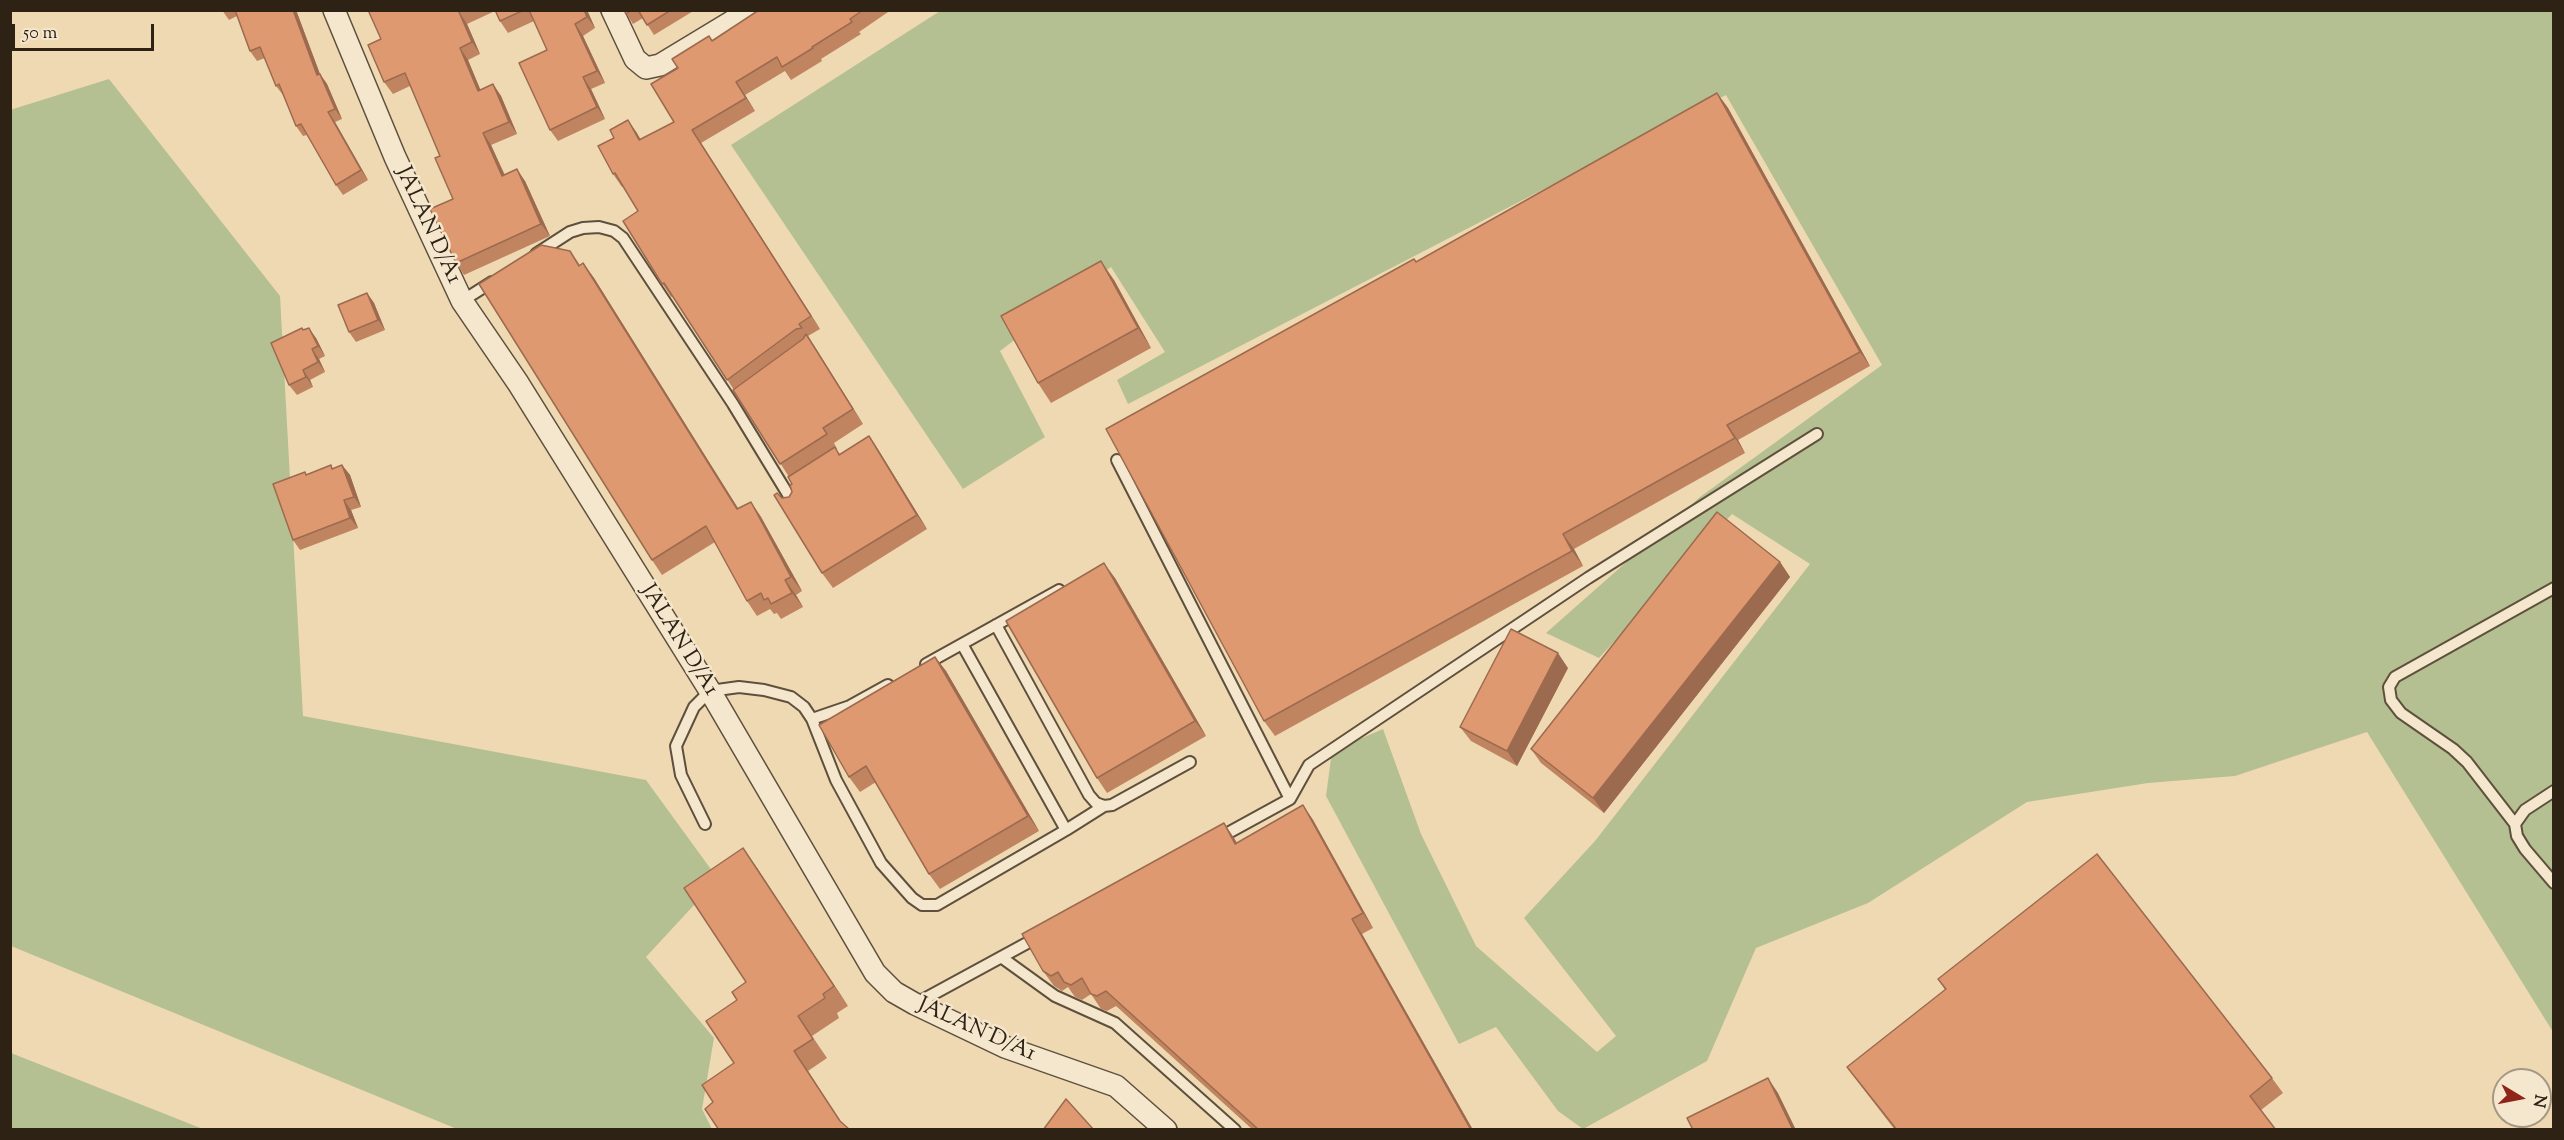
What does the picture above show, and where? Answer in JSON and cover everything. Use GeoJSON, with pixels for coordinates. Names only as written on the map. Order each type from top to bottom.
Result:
{"type":"FeatureCollection","features":[{"type":"Feature","properties":{"kind":"street","name":"JALAN D/A1"},"geometry":{"type":"LineString","coordinates":[[334,10],[395,157],[462,301],[518,383],[710,691],[875,973],[894,992],[915,1004],[1005,1047],[1116,1086],[1166,1130]]}},
{"type":"Feature","properties":{"kind":"street"},"geometry":{"type":"LineString","coordinates":[[612,10],[635,59],[646,68],[660,65],[751,10]]}},
{"type":"Feature","properties":{"kind":"lane"},"geometry":{"type":"LineString","coordinates":[[531,257],[570,232],[583,228],[599,227],[614,231],[624,238],[791,488],[795,506]]}},
{"type":"Feature","properties":{"kind":"lane"},"geometry":{"type":"LineString","coordinates":[[462,301],[501,276]]}},
{"type":"Feature","properties":{"kind":"lane"},"geometry":{"type":"LineString","coordinates":[[733,404],[743,397]]}},
{"type":"Feature","properties":{"kind":"lane"},"geometry":{"type":"LineString","coordinates":[[1208,844],[1290,799],[1309,765],[1587,578],[1817,434]]}},
{"type":"Feature","properties":{"kind":"lane"},"geometry":{"type":"LineString","coordinates":[[1117,460],[1290,799]]}},
{"type":"Feature","properties":{"kind":"lane"},"geometry":{"type":"LineString","coordinates":[[813,719],[850,706],[1068,585]]}},
{"type":"Feature","properties":{"kind":"lane"},"geometry":{"type":"LineString","coordinates":[[2553,588],[2395,677],[2389,687],[2391,700],[2401,712],[2466,762],[2515,824],[2517,836],[2524,849],[2553,883]]}},
{"type":"Feature","properties":{"kind":"lane"},"geometry":{"type":"LineString","coordinates":[[996,625],[1089,795],[1104,806]]}},
{"type":"Feature","properties":{"kind":"lane"},"geometry":{"type":"LineString","coordinates":[[963,644],[1066,830]]}},
{"type":"Feature","properties":{"kind":"lane"},"geometry":{"type":"LineString","coordinates":[[705,824],[681,775],[676,746],[694,707],[710,691],[739,687],[791,697],[804,707],[813,719],[836,780],[881,863],[912,898],[922,905],[937,905],[1104,806],[1112,804],[1190,762]]}},
{"type":"Feature","properties":{"kind":"lane"},"geometry":{"type":"LineString","coordinates":[[2515,824],[2525,810],[2553,791]]}},
{"type":"Feature","properties":{"kind":"lane"},"geometry":{"type":"LineString","coordinates":[[915,1004],[1053,929]]}},
{"type":"Feature","properties":{"kind":"lane"},"geometry":{"type":"LineString","coordinates":[[1001,957],[1055,996],[1115,1023],[1235,1130]]}},
{"type":"Feature","properties":{"kind":"green space"},"geometry":{"type":"Polygon","coordinates":[[[940,11],[2553,11],[2553,1032],[2367,732],[2235,776],[2148,783],[2027,802],[1868,903],[1756,948],[1707,1061],[1583,1129],[1558,1111],[1496,1027],[1459,1044],[1326,796],[1332,751],[1383,729],[1421,834],[1476,946],[1597,1052],[1616,1036],[1524,918],[1595,841],[1810,564],[1732,514],[1599,658],[1546,633],[1700,497],[1882,365],[1726,95],[1128,404],[1117,380],[1165,352],[1111,267],[1000,351],[1045,437],[963,489],[731,145],[940,11]]]}},
{"type":"Feature","properties":{"kind":"green space"},"geometry":{"type":"Polygon","coordinates":[[[109,79],[280,296],[303,716],[646,780],[718,879],[646,957],[714,1038],[702,1109],[712,1129],[457,1129],[11,946],[10,110],[109,79]]]}},
{"type":"Feature","properties":{"kind":"green space"},"geometry":{"type":"Polygon","coordinates":[[[11,1053],[203,1129],[11,1129],[11,1053]]]}},
{"type":"Feature","properties":{"kind":"building"},"geometry":{"type":"Polygon","coordinates":[[[235,10],[293,10],[317,75],[320,74],[335,109],[328,112],[361,170],[336,185],[301,124],[296,126],[279,84],[276,86],[260,47],[250,51],[235,10]]]}},
{"type":"Feature","properties":{"kind":"building"},"geometry":{"type":"Polygon","coordinates":[[[368,10],[462,10],[459,12],[472,42],[460,48],[478,91],[493,84],[509,122],[483,133],[502,176],[517,169],[541,224],[456,263],[430,209],[453,199],[435,158],[440,156],[405,73],[384,82],[368,45],[381,39],[368,10]]]}},
{"type":"Feature","properties":{"kind":"building"},"geometry":{"type":"Polygon","coordinates":[[[495,10],[524,10],[500,21],[495,10]]]}},
{"type":"Feature","properties":{"kind":"building"},"geometry":{"type":"Polygon","coordinates":[[[529,10],[584,10],[587,17],[575,24],[597,71],[583,77],[597,107],[550,130],[519,63],[547,50],[529,10]]]}},
{"type":"Feature","properties":{"kind":"building"},"geometry":{"type":"Polygon","coordinates":[[[638,10],[671,10],[647,25],[638,10]]]}},
{"type":"Feature","properties":{"kind":"building"},"geometry":{"type":"Polygon","coordinates":[[[759,10],[863,10],[850,19],[852,22],[782,67],[777,57],[736,82],[746,98],[692,130],[811,316],[799,324],[802,328],[796,329],[727,380],[664,283],[662,284],[623,221],[638,211],[615,173],[613,174],[598,146],[614,138],[610,130],[628,120],[639,140],[674,122],[651,84],[678,68],[672,59],[709,36],[712,41],[759,10]]]}},
{"type":"Feature","properties":{"kind":"building"},"geometry":{"type":"Polygon","coordinates":[[[1717,93],[1860,352],[1727,425],[1735,438],[1563,534],[1572,551],[1264,721],[1106,429],[1414,259],[1416,262],[1717,93]]]}},
{"type":"Feature","properties":{"kind":"building"},"geometry":{"type":"Polygon","coordinates":[[[541,245],[570,251],[579,266],[583,263],[737,509],[751,502],[791,577],[785,580],[792,593],[771,604],[768,598],[764,600],[761,593],[747,601],[706,526],[652,560],[479,284],[541,245]]]}},
{"type":"Feature","properties":{"kind":"building"},"geometry":{"type":"Polygon","coordinates":[[[1101,261],[1138,328],[1038,383],[1001,316],[1101,261]]]}},
{"type":"Feature","properties":{"kind":"building"},"geometry":{"type":"Polygon","coordinates":[[[367,293],[378,320],[349,332],[338,305],[367,293]]]}},
{"type":"Feature","properties":{"kind":"building"},"geometry":{"type":"Polygon","coordinates":[[[302,328],[303,330],[309,328],[318,346],[312,349],[318,362],[303,370],[306,377],[289,385],[271,343],[302,328]]]}},
{"type":"Feature","properties":{"kind":"building"},"geometry":{"type":"Polygon","coordinates":[[[806,334],[853,409],[823,428],[827,434],[780,464],[733,390],[803,339],[806,334]]]}},
{"type":"Feature","properties":{"kind":"building"},"geometry":{"type":"Polygon","coordinates":[[[869,436],[917,515],[822,573],[774,495],[777,493],[782,498],[789,497],[792,484],[788,477],[835,447],[839,455],[869,436]]]}},
{"type":"Feature","properties":{"kind":"building"},"geometry":{"type":"Polygon","coordinates":[[[331,465],[332,469],[342,465],[354,497],[344,500],[350,518],[293,540],[273,484],[331,465]]]}},
{"type":"Feature","properties":{"kind":"building"},"geometry":{"type":"Polygon","coordinates":[[[1717,512],[1780,562],[1593,798],[1531,749],[1717,512]]]}},
{"type":"Feature","properties":{"kind":"building"},"geometry":{"type":"Polygon","coordinates":[[[1104,563],[1195,721],[1097,778],[1006,621],[1104,563]]]}},
{"type":"Feature","properties":{"kind":"building"},"geometry":{"type":"Polygon","coordinates":[[[1511,629],[1558,653],[1507,751],[1460,727],[1511,629]]]}},
{"type":"Feature","properties":{"kind":"building"},"geometry":{"type":"Polygon","coordinates":[[[935,657],[1028,816],[929,874],[866,766],[849,777],[819,725],[935,657]]]}},
{"type":"Feature","properties":{"kind":"building"},"geometry":{"type":"Polygon","coordinates":[[[1303,805],[1363,913],[1352,919],[1471,1130],[1259,1130],[1106,991],[1097,996],[1091,994],[1082,978],[1071,985],[1064,982],[1058,972],[1051,976],[1043,971],[1022,934],[1224,823],[1235,844],[1303,805]]]}},
{"type":"Feature","properties":{"kind":"building"},"geometry":{"type":"Polygon","coordinates":[[[743,848],[834,986],[823,994],[825,998],[798,1016],[813,1039],[794,1051],[840,1121],[850,1130],[719,1130],[705,1109],[713,1102],[702,1085],[734,1063],[706,1021],[737,1000],[732,992],[746,982],[684,888],[743,848]]]}},
{"type":"Feature","properties":{"kind":"building"},"geometry":{"type":"Polygon","coordinates":[[[2097,854],[2272,1078],[2250,1096],[2276,1130],[1897,1130],[1847,1067],[1946,989],[1938,979],[2097,854]]]}},
{"type":"Feature","properties":{"kind":"building"},"geometry":{"type":"Polygon","coordinates":[[[1768,1078],[1793,1130],[1693,1130],[1687,1118],[1768,1078]]]}},
{"type":"Feature","properties":{"kind":"building"},"geometry":{"type":"Polygon","coordinates":[[[1066,1099],[1094,1130],[1043,1130],[1066,1099]]]}}]}
